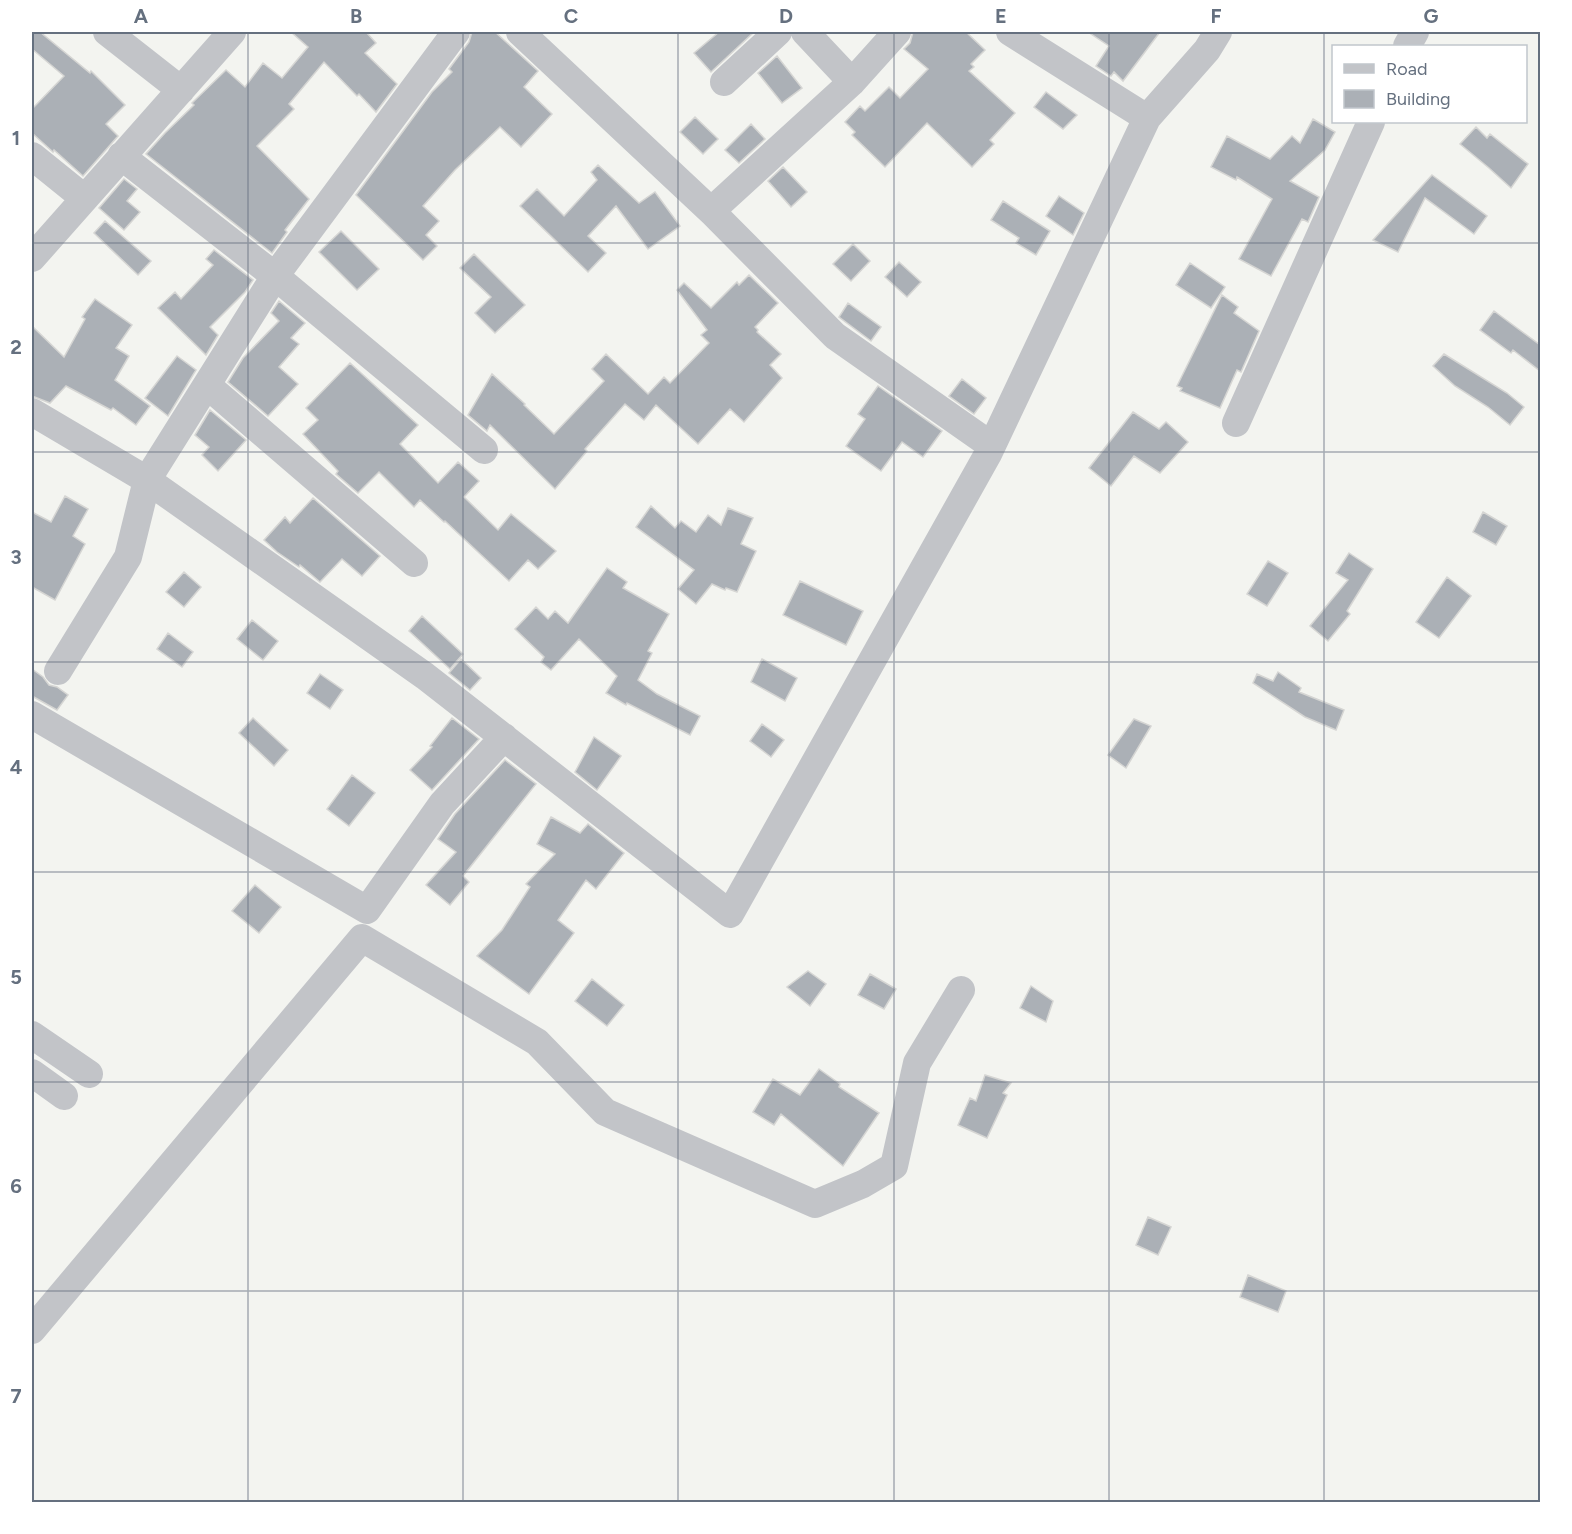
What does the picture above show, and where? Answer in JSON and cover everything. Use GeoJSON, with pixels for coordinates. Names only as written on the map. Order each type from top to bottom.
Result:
{"type":"FeatureCollection","features":[{"type":"Feature","properties":{"kind":"street"},"geometry":{"type":"LineString","coordinates":[[107,32],[181,90]]}},
{"type":"Feature","properties":{"kind":"street"},"geometry":{"type":"LineString","coordinates":[[32,258],[232,32]]}},
{"type":"Feature","properties":{"kind":"street"},"geometry":{"type":"LineString","coordinates":[[58,670],[128,557],[147,480],[208,387],[275,276],[456,32]]}},
{"type":"Feature","properties":{"kind":"street"},"geometry":{"type":"LineString","coordinates":[[520,32],[711,211],[835,336],[992,446]]}},
{"type":"Feature","properties":{"kind":"street"},"geometry":{"type":"LineString","coordinates":[[724,82],[778,32]]}},
{"type":"Feature","properties":{"kind":"street"},"geometry":{"type":"LineString","coordinates":[[805,32],[852,82]]}},
{"type":"Feature","properties":{"kind":"street"},"geometry":{"type":"LineString","coordinates":[[711,211],[852,82],[897,32]]}},
{"type":"Feature","properties":{"kind":"street"},"geometry":{"type":"LineString","coordinates":[[1010,32],[1147,118]]}},
{"type":"Feature","properties":{"kind":"street"},"geometry":{"type":"LineString","coordinates":[[32,412],[147,480],[425,676],[730,914],[992,446],[1147,118],[1207,50],[1218,32]]}},
{"type":"Feature","properties":{"kind":"street"},"geometry":{"type":"LineString","coordinates":[[1408,45],[1416,32]]}},
{"type":"Feature","properties":{"kind":"street"},"geometry":{"type":"LineString","coordinates":[[1236,423],[1371,123]]}},
{"type":"Feature","properties":{"kind":"street"},"geometry":{"type":"LineString","coordinates":[[32,156],[84,198]]}},
{"type":"Feature","properties":{"kind":"street"},"geometry":{"type":"LineString","coordinates":[[121,156],[275,276],[484,450]]}},
{"type":"Feature","properties":{"kind":"street"},"geometry":{"type":"LineString","coordinates":[[208,387],[414,563]]}},
{"type":"Feature","properties":{"kind":"street"},"geometry":{"type":"LineString","coordinates":[[32,715],[368,910],[442,804],[504,738]]}},
{"type":"Feature","properties":{"kind":"street"},"geometry":{"type":"LineString","coordinates":[[32,1330],[362,938],[537,1042],[605,1112],[815,1204],[863,1184],[894,1166],[917,1063],[961,990]]}},
{"type":"Feature","properties":{"kind":"street"},"geometry":{"type":"LineString","coordinates":[[32,1035],[89,1074]]}},
{"type":"Feature","properties":{"kind":"street"},"geometry":{"type":"LineString","coordinates":[[32,1073],[64,1096]]}},
{"type":"Feature","properties":{"kind":"building"},"geometry":{"type":"Polygon","coordinates":[[[32,32],[40,32],[90,73],[91,71],[125,105],[106,124],[118,136],[83,176],[32,133],[32,109],[64,76],[32,49],[32,32]]]}},
{"type":"Feature","properties":{"kind":"building"},"geometry":{"type":"Polygon","coordinates":[[[291,32],[366,32],[376,43],[365,53],[397,84],[376,112],[324,62],[289,104],[294,109],[257,146],[309,199],[285,230],[287,232],[272,253],[146,154],[194,105],[192,103],[226,70],[245,87],[263,63],[282,78],[308,47],[291,32]]]}},
{"type":"Feature","properties":{"kind":"building"},"geometry":{"type":"Polygon","coordinates":[[[472,32],[495,32],[538,71],[524,87],[552,114],[521,147],[500,127],[455,170],[423,206],[439,221],[426,235],[437,246],[423,260],[356,195],[432,92],[452,72],[449,69],[469,42],[472,32]]]}},
{"type":"Feature","properties":{"kind":"building"},"geometry":{"type":"Polygon","coordinates":[[[719,32],[754,32],[711,72],[694,53],[719,32]]]}},
{"type":"Feature","properties":{"kind":"building"},"geometry":{"type":"Polygon","coordinates":[[[913,32],[966,32],[985,50],[971,64],[974,67],[969,71],[1015,113],[990,140],[994,144],[972,167],[927,123],[885,167],[852,135],[855,132],[845,122],[860,106],[865,111],[889,87],[900,98],[928,69],[904,49],[910,43],[913,32]]]}},
{"type":"Feature","properties":{"kind":"building"},"geometry":{"type":"Polygon","coordinates":[[[1088,32],[1160,32],[1123,81],[1114,72],[1111,76],[1096,66],[1109,46],[1088,32]]]}},
{"type":"Feature","properties":{"kind":"building"},"geometry":{"type":"Polygon","coordinates":[[[777,56],[802,88],[782,103],[758,73],[777,56]]]}},
{"type":"Feature","properties":{"kind":"building"},"geometry":{"type":"Polygon","coordinates":[[[1046,92],[1077,115],[1063,129],[1034,107],[1046,92]]]}},
{"type":"Feature","properties":{"kind":"building"},"geometry":{"type":"Polygon","coordinates":[[[695,117],[718,139],[703,154],[680,132],[695,117]]]}},
{"type":"Feature","properties":{"kind":"building"},"geometry":{"type":"Polygon","coordinates":[[[1313,119],[1335,132],[1325,150],[1290,181],[1319,197],[1308,222],[1302,219],[1271,276],[1239,259],[1272,199],[1237,177],[1236,180],[1211,167],[1227,136],[1270,159],[1292,136],[1300,143],[1313,119]]]}},
{"type":"Feature","properties":{"kind":"building"},"geometry":{"type":"Polygon","coordinates":[[[751,124],[765,139],[739,163],[725,150],[751,124]]]}},
{"type":"Feature","properties":{"kind":"building"},"geometry":{"type":"Polygon","coordinates":[[[1476,127],[1487,138],[1490,134],[1528,164],[1511,188],[1460,144],[1476,127]]]}},
{"type":"Feature","properties":{"kind":"building"},"geometry":{"type":"Polygon","coordinates":[[[598,165],[639,203],[655,192],[680,226],[648,249],[616,206],[588,236],[606,253],[588,272],[520,206],[537,189],[564,216],[597,180],[591,172],[598,165]]]}},
{"type":"Feature","properties":{"kind":"building"},"geometry":{"type":"Polygon","coordinates":[[[783,167],[807,192],[791,207],[768,181],[783,167]]]}},
{"type":"Feature","properties":{"kind":"building"},"geometry":{"type":"Polygon","coordinates":[[[1432,175],[1487,216],[1474,234],[1425,198],[1398,252],[1373,240],[1432,175]]]}},
{"type":"Feature","properties":{"kind":"building"},"geometry":{"type":"Polygon","coordinates":[[[124,179],[137,189],[127,201],[140,212],[124,230],[99,208],[124,179]]]}},
{"type":"Feature","properties":{"kind":"building"},"geometry":{"type":"Polygon","coordinates":[[[1059,196],[1084,213],[1073,235],[1046,216],[1059,196]]]}},
{"type":"Feature","properties":{"kind":"building"},"geometry":{"type":"Polygon","coordinates":[[[1003,201],[1050,231],[1036,255],[1016,243],[1019,238],[991,220],[1003,201]]]}},
{"type":"Feature","properties":{"kind":"building"},"geometry":{"type":"Polygon","coordinates":[[[105,221],[151,261],[138,275],[94,233],[105,221]]]}},
{"type":"Feature","properties":{"kind":"building"},"geometry":{"type":"Polygon","coordinates":[[[341,231],[379,269],[357,290],[319,252],[341,231]]]}},
{"type":"Feature","properties":{"kind":"building"},"geometry":{"type":"Polygon","coordinates":[[[853,244],[870,261],[851,281],[833,264],[853,244]]]}},
{"type":"Feature","properties":{"kind":"building"},"geometry":{"type":"Polygon","coordinates":[[[214,250],[253,280],[245,292],[210,327],[218,335],[206,355],[158,308],[175,292],[181,299],[213,265],[206,259],[214,250]]]}},
{"type":"Feature","properties":{"kind":"building"},"geometry":{"type":"Polygon","coordinates":[[[474,254],[525,305],[495,333],[475,313],[491,297],[460,268],[474,254]]]}},
{"type":"Feature","properties":{"kind":"building"},"geometry":{"type":"Polygon","coordinates":[[[899,262],[921,282],[907,297],[885,277],[899,262]]]}},
{"type":"Feature","properties":{"kind":"building"},"geometry":{"type":"Polygon","coordinates":[[[1190,263],[1225,287],[1211,308],[1176,285],[1190,263]]]}},
{"type":"Feature","properties":{"kind":"building"},"geometry":{"type":"Polygon","coordinates":[[[749,275],[778,303],[755,327],[757,332],[781,354],[770,365],[782,378],[744,422],[730,409],[698,444],[656,405],[644,420],[625,404],[585,449],[587,451],[555,489],[490,425],[487,431],[468,415],[492,374],[554,434],[604,381],[592,369],[606,354],[648,394],[664,377],[670,383],[709,343],[701,335],[707,330],[677,290],[684,283],[711,308],[737,282],[739,285],[749,275]]]}},
{"type":"Feature","properties":{"kind":"building"},"geometry":{"type":"Polygon","coordinates":[[[1222,295],[1238,307],[1234,313],[1259,331],[1241,372],[1237,370],[1220,408],[1180,391],[1182,388],[1177,386],[1222,295]]]}},
{"type":"Feature","properties":{"kind":"building"},"geometry":{"type":"Polygon","coordinates":[[[95,299],[132,325],[116,348],[129,356],[115,380],[150,406],[136,425],[113,408],[111,410],[66,386],[50,403],[32,396],[32,326],[64,357],[85,319],[82,317],[95,299]]]}},
{"type":"Feature","properties":{"kind":"building"},"geometry":{"type":"Polygon","coordinates":[[[279,301],[305,323],[291,338],[299,344],[279,367],[298,384],[268,416],[228,382],[243,358],[279,321],[271,313],[279,301]]]}},
{"type":"Feature","properties":{"kind":"building"},"geometry":{"type":"Polygon","coordinates":[[[848,303],[881,327],[871,341],[839,317],[848,303]]]}},
{"type":"Feature","properties":{"kind":"building"},"geometry":{"type":"Polygon","coordinates":[[[1494,311],[1540,345],[1540,371],[1513,350],[1511,353],[1480,330],[1494,311]]]}},
{"type":"Feature","properties":{"kind":"building"},"geometry":{"type":"Polygon","coordinates":[[[1444,354],[1507,393],[1524,407],[1510,425],[1488,407],[1455,386],[1433,366],[1444,354]]]}},
{"type":"Feature","properties":{"kind":"building"},"geometry":{"type":"Polygon","coordinates":[[[177,356],[196,370],[168,416],[145,398],[177,356]]]}},
{"type":"Feature","properties":{"kind":"building"},"geometry":{"type":"Polygon","coordinates":[[[350,363],[418,425],[400,444],[438,483],[458,462],[479,481],[464,497],[498,530],[511,514],[556,551],[538,569],[528,560],[509,581],[420,500],[414,507],[379,472],[358,493],[336,474],[338,471],[303,434],[318,420],[306,408],[350,363]]]}},
{"type":"Feature","properties":{"kind":"building"},"geometry":{"type":"Polygon","coordinates":[[[962,379],[986,398],[974,414],[949,396],[962,379]]]}},
{"type":"Feature","properties":{"kind":"building"},"geometry":{"type":"Polygon","coordinates":[[[878,386],[942,431],[923,457],[902,442],[881,471],[846,446],[865,419],[858,414],[878,386]]]}},
{"type":"Feature","properties":{"kind":"building"},"geometry":{"type":"Polygon","coordinates":[[[210,410],[246,440],[218,471],[202,455],[209,447],[195,435],[210,410]]]}},
{"type":"Feature","properties":{"kind":"building"},"geometry":{"type":"Polygon","coordinates":[[[1133,412],[1159,429],[1166,422],[1188,442],[1160,473],[1134,456],[1111,486],[1089,468],[1133,412]]]}},
{"type":"Feature","properties":{"kind":"building"},"geometry":{"type":"Polygon","coordinates":[[[65,496],[88,509],[73,536],[85,544],[55,600],[32,587],[32,512],[51,522],[65,496]]]}},
{"type":"Feature","properties":{"kind":"building"},"geometry":{"type":"Polygon","coordinates":[[[313,498],[380,556],[362,576],[342,559],[320,582],[300,565],[299,567],[277,552],[264,540],[285,517],[290,523],[313,498]]]}},
{"type":"Feature","properties":{"kind":"building"},"geometry":{"type":"Polygon","coordinates":[[[651,506],[675,528],[681,521],[696,532],[708,515],[721,525],[728,508],[753,518],[741,544],[756,551],[737,592],[712,584],[696,604],[678,589],[694,570],[636,527],[651,506]]]}},
{"type":"Feature","properties":{"kind":"building"},"geometry":{"type":"Polygon","coordinates":[[[1483,512],[1507,526],[1496,545],[1473,532],[1483,512]]]}},
{"type":"Feature","properties":{"kind":"building"},"geometry":{"type":"Polygon","coordinates":[[[1349,553],[1373,569],[1347,611],[1350,614],[1328,641],[1310,626],[1348,580],[1336,573],[1349,553]]]}},
{"type":"Feature","properties":{"kind":"building"},"geometry":{"type":"Polygon","coordinates":[[[1268,561],[1288,573],[1267,606],[1247,594],[1268,561]]]}},
{"type":"Feature","properties":{"kind":"building"},"geometry":{"type":"Polygon","coordinates":[[[607,568],[627,582],[623,588],[669,614],[648,651],[652,653],[638,680],[657,694],[700,716],[690,735],[606,693],[617,676],[579,639],[551,670],[541,662],[544,657],[515,629],[536,607],[548,619],[555,611],[568,623],[607,568]]]}},
{"type":"Feature","properties":{"kind":"building"},"geometry":{"type":"Polygon","coordinates":[[[184,572],[201,587],[184,607],[166,592],[184,572]]]}},
{"type":"Feature","properties":{"kind":"building"},"geometry":{"type":"Polygon","coordinates":[[[1447,577],[1471,596],[1439,638],[1416,622],[1447,577]]]}},
{"type":"Feature","properties":{"kind":"building"},"geometry":{"type":"Polygon","coordinates":[[[800,581],[863,611],[846,645],[783,615],[800,581]]]}},
{"type":"Feature","properties":{"kind":"building"},"geometry":{"type":"Polygon","coordinates":[[[422,616],[463,654],[450,669],[409,631],[422,616]]]}},
{"type":"Feature","properties":{"kind":"building"},"geometry":{"type":"Polygon","coordinates":[[[252,620],[278,641],[263,660],[237,639],[252,620]]]}},
{"type":"Feature","properties":{"kind":"building"},"geometry":{"type":"Polygon","coordinates":[[[168,633],[193,652],[182,667],[157,649],[168,633]]]}},
{"type":"Feature","properties":{"kind":"building"},"geometry":{"type":"Polygon","coordinates":[[[461,659],[481,678],[470,690],[449,673],[461,659]]]}},
{"type":"Feature","properties":{"kind":"building"},"geometry":{"type":"Polygon","coordinates":[[[762,659],[797,678],[785,701],[751,682],[762,659]]]}},
{"type":"Feature","properties":{"kind":"building"},"geometry":{"type":"Polygon","coordinates":[[[32,669],[49,685],[57,687],[68,695],[57,710],[32,696],[32,669]]]}},
{"type":"Feature","properties":{"kind":"building"},"geometry":{"type":"Polygon","coordinates":[[[1278,672],[1301,688],[1299,692],[1344,710],[1336,730],[1305,717],[1253,683],[1257,674],[1273,681],[1278,672]]]}},
{"type":"Feature","properties":{"kind":"building"},"geometry":{"type":"Polygon","coordinates":[[[320,674],[343,690],[330,709],[307,693],[320,674]]]}},
{"type":"Feature","properties":{"kind":"building"},"geometry":{"type":"Polygon","coordinates":[[[253,718],[288,750],[274,766],[239,733],[253,718]]]}},
{"type":"Feature","properties":{"kind":"building"},"geometry":{"type":"Polygon","coordinates":[[[452,718],[479,739],[432,790],[410,770],[432,747],[430,746],[452,718]]]}},
{"type":"Feature","properties":{"kind":"building"},"geometry":{"type":"Polygon","coordinates":[[[1134,719],[1151,726],[1126,768],[1108,755],[1134,719]]]}},
{"type":"Feature","properties":{"kind":"building"},"geometry":{"type":"Polygon","coordinates":[[[762,724],[784,740],[771,757],[750,741],[762,724]]]}},
{"type":"Feature","properties":{"kind":"building"},"geometry":{"type":"Polygon","coordinates":[[[594,737],[621,756],[597,790],[575,772],[594,737]]]}},
{"type":"Feature","properties":{"kind":"building"},"geometry":{"type":"Polygon","coordinates":[[[505,760],[536,784],[463,876],[469,882],[450,905],[426,885],[456,852],[438,839],[455,814],[505,760]]]}},
{"type":"Feature","properties":{"kind":"building"},"geometry":{"type":"Polygon","coordinates":[[[352,775],[375,793],[349,826],[327,809],[352,775]]]}},
{"type":"Feature","properties":{"kind":"building"},"geometry":{"type":"Polygon","coordinates":[[[551,817],[580,833],[588,824],[624,853],[596,889],[586,880],[558,920],[574,933],[529,994],[477,956],[502,930],[530,887],[526,884],[555,854],[537,844],[551,817]]]}},
{"type":"Feature","properties":{"kind":"building"},"geometry":{"type":"Polygon","coordinates":[[[255,885],[281,907],[259,933],[232,911],[255,885]]]}},
{"type":"Feature","properties":{"kind":"building"},"geometry":{"type":"Polygon","coordinates":[[[808,971],[826,984],[810,1006],[787,987],[808,971]]]}},
{"type":"Feature","properties":{"kind":"building"},"geometry":{"type":"Polygon","coordinates":[[[870,974],[896,989],[884,1009],[858,995],[870,974]]]}},
{"type":"Feature","properties":{"kind":"building"},"geometry":{"type":"Polygon","coordinates":[[[592,979],[624,1005],[607,1026],[575,1001],[592,979]]]}},
{"type":"Feature","properties":{"kind":"building"},"geometry":{"type":"Polygon","coordinates":[[[1031,986],[1053,1001],[1046,1022],[1020,1008],[1031,986]]]}},
{"type":"Feature","properties":{"kind":"building"},"geometry":{"type":"Polygon","coordinates":[[[819,1069],[840,1084],[839,1087],[879,1113],[843,1166],[781,1114],[774,1125],[753,1112],[773,1079],[800,1095],[819,1069]]]}},
{"type":"Feature","properties":{"kind":"building"},"geometry":{"type":"Polygon","coordinates":[[[985,1075],[1011,1083],[1003,1093],[1007,1095],[987,1138],[958,1125],[970,1098],[976,1101],[985,1075]]]}},
{"type":"Feature","properties":{"kind":"building"},"geometry":{"type":"Polygon","coordinates":[[[1148,1217],[1171,1227],[1158,1255],[1136,1245],[1148,1217]]]}},
{"type":"Feature","properties":{"kind":"building"},"geometry":{"type":"Polygon","coordinates":[[[1248,1275],[1286,1291],[1278,1312],[1240,1297],[1248,1275]]]}}]}
